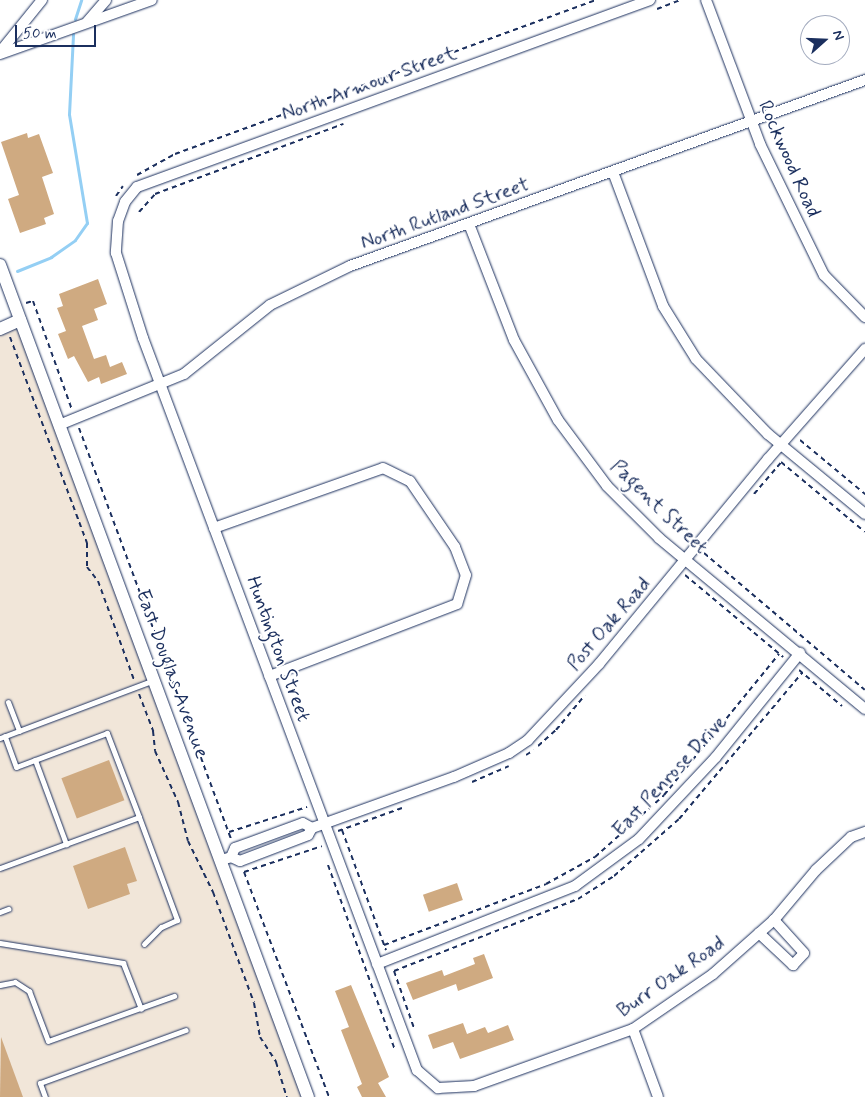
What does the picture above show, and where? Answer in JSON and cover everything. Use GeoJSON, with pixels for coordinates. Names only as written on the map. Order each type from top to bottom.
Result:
{"type":"FeatureCollection","features":[{"type":"Feature","properties":{"kind":"street"},"geometry":{"type":"LineString","coordinates":[[0,53],[42,0]]}},
{"type":"Feature","properties":{"kind":"street"},"geometry":{"type":"LineString","coordinates":[[85,23],[106,0]]}},
{"type":"Feature","properties":{"kind":"street"},"geometry":{"type":"LineString","coordinates":[[0,53],[152,0]]}},
{"type":"Feature","properties":{"kind":"street","name":"Rockwood Road"},"geometry":{"type":"LineString","coordinates":[[706,0],[752,121],[824,275],[865,317]]}},
{"type":"Feature","properties":{"kind":"street","name":"North Armour Street"},"geometry":{"type":"LineString","coordinates":[[118,222],[125,202],[137,187],[652,5]]}},
{"type":"Feature","properties":{"kind":"street","name":"North Rutland Street"},"geometry":{"type":"LineString","coordinates":[[59,425],[184,374],[270,304],[350,266],[865,80]]}},
{"type":"Feature","properties":{"kind":"street"},"geometry":{"type":"LineString","coordinates":[[614,172],[663,306],[696,359],[781,445],[865,514]]}},
{"type":"Feature","properties":{"kind":"street","name":"Huntington Street"},"geometry":{"type":"LineString","coordinates":[[118,222],[116,253],[160,385],[269,676],[317,826],[330,838],[417,1070],[430,1081]]}},
{"type":"Feature","properties":{"kind":"street","name":"Pagent Street"},"geometry":{"type":"LineString","coordinates":[[469,224],[514,340],[558,420],[607,486],[690,564],[800,653],[865,709]]}},
{"type":"Feature","properties":{"kind":"street","name":"East Douglas Avenue"},"geometry":{"type":"LineString","coordinates":[[0,265],[154,680],[231,857],[308,1097]]}},
{"type":"Feature","properties":{"kind":"street"},"geometry":{"type":"LineString","coordinates":[[3,328],[20,320]]}},
{"type":"Feature","properties":{"kind":"street","name":"Post Oak Road"},"geometry":{"type":"LineString","coordinates":[[231,857],[308,835],[317,826],[454,777],[509,753],[528,740],[690,564],[781,445],[865,350]]}},
{"type":"Feature","properties":{"kind":"street"},"geometry":{"type":"LineString","coordinates":[[214,528],[383,468],[410,481],[455,547],[466,575],[458,604],[269,676]]}},
{"type":"Feature","properties":{"kind":"street","name":"East Penrose Drive"},"geometry":{"type":"LineString","coordinates":[[377,964],[491,922],[583,880],[639,839],[716,757],[800,653]]}},
{"type":"Feature","properties":{"kind":"street","name":"Burr Oak Road"},"geometry":{"type":"LineString","coordinates":[[430,1081],[438,1088],[474,1086],[633,1029],[713,974],[774,920],[816,870],[851,838],[865,832]]}},
{"type":"Feature","properties":{"kind":"street"},"geometry":{"type":"LineString","coordinates":[[759,933],[793,965],[804,953],[774,920]]}},
{"type":"Feature","properties":{"kind":"street"},"geometry":{"type":"LineString","coordinates":[[633,1029],[658,1097]]}},
{"type":"Feature","properties":{"kind":"lane"},"geometry":{"type":"LineString","coordinates":[[144,944],[161,927],[176,920],[107,733],[16,767],[2,737],[154,680]]}},
{"type":"Feature","properties":{"kind":"lane"},"geometry":{"type":"LineString","coordinates":[[8,702],[19,731]]}},
{"type":"Feature","properties":{"kind":"lane"},"geometry":{"type":"LineString","coordinates":[[35,760],[66,844]]}},
{"type":"Feature","properties":{"kind":"lane"},"geometry":{"type":"LineString","coordinates":[[0,868],[139,817]]}},
{"type":"Feature","properties":{"kind":"lane"},"geometry":{"type":"LineString","coordinates":[[0,912],[8,910]]}},
{"type":"Feature","properties":{"kind":"lane"},"geometry":{"type":"LineString","coordinates":[[0,943],[123,963],[140,1008]]}},
{"type":"Feature","properties":{"kind":"lane"},"geometry":{"type":"LineString","coordinates":[[0,985],[15,982],[29,991],[48,1041],[174,996]]}},
{"type":"Feature","properties":{"kind":"lane"},"geometry":{"type":"LineString","coordinates":[[45,1097],[40,1083],[186,1030]]}},
{"type":"Feature","properties":{"kind":"path"},"geometry":{"type":"LineString","coordinates":[[134,177],[146,167],[175,154],[596,0]]}},
{"type":"Feature","properties":{"kind":"path"},"geometry":{"type":"LineString","coordinates":[[652,5],[681,0]]}},
{"type":"Feature","properties":{"kind":"path"},"geometry":{"type":"LineString","coordinates":[[139,212],[155,194],[351,121]]}},
{"type":"Feature","properties":{"kind":"path"},"geometry":{"type":"LineString","coordinates":[[115,199],[118,191],[128,182]]}},
{"type":"Feature","properties":{"kind":"path"},"geometry":{"type":"LineString","coordinates":[[26,304],[33,301],[229,832],[231,857],[244,872],[329,1097]]}},
{"type":"Feature","properties":{"kind":"path"},"geometry":{"type":"LineString","coordinates":[[3,328],[32,389],[87,543],[86,567],[98,581],[153,731],[156,751],[178,802],[188,841],[213,892],[254,1003],[260,1037],[276,1062],[286,1097]]}},
{"type":"Feature","properties":{"kind":"path"},"geometry":{"type":"LineString","coordinates":[[751,498],[800,440],[865,494]]}},
{"type":"Feature","properties":{"kind":"path"},"geometry":{"type":"LineString","coordinates":[[781,462],[865,532]]}},
{"type":"Feature","properties":{"kind":"path"},"geometry":{"type":"LineString","coordinates":[[679,583],[686,575],[690,564],[708,548]]}},
{"type":"Feature","properties":{"kind":"path"},"geometry":{"type":"LineString","coordinates":[[704,553],[865,690]]}},
{"type":"Feature","properties":{"kind":"path"},"geometry":{"type":"LineString","coordinates":[[686,575],[842,706]]}},
{"type":"Feature","properties":{"kind":"path"},"geometry":{"type":"LineString","coordinates":[[384,945],[546,884],[595,857],[664,794],[779,654]]}},
{"type":"Feature","properties":{"kind":"path"},"geometry":{"type":"LineString","coordinates":[[522,757],[556,730],[587,693]]}},
{"type":"Feature","properties":{"kind":"path"},"geometry":{"type":"LineString","coordinates":[[471,782],[514,762]]}},
{"type":"Feature","properties":{"kind":"path"},"geometry":{"type":"LineString","coordinates":[[229,832],[307,806],[317,826],[321,847]]}},
{"type":"Feature","properties":{"kind":"path"},"geometry":{"type":"LineString","coordinates":[[244,872],[321,847],[342,830],[406,806]]}},
{"type":"Feature","properties":{"kind":"path"},"geometry":{"type":"LineString","coordinates":[[340,825],[414,1028]]}},
{"type":"Feature","properties":{"kind":"path"},"geometry":{"type":"LineString","coordinates":[[325,856],[395,1050]]}},
{"type":"Feature","properties":{"kind":"shaded area"},"geometry":{"type":"Polygon","coordinates":[[[20,320],[307,1097],[0,1097],[0,331],[20,320]]]}},
{"type":"Feature","properties":{"kind":"building"},"geometry":{"type":"Polygon","coordinates":[[[27,133],[28,138],[39,134],[53,173],[42,177],[54,214],[44,218],[46,224],[20,233],[8,199],[19,195],[1,142],[27,133]]]}},
{"type":"Feature","properties":{"kind":"building"},"geometry":{"type":"Polygon","coordinates":[[[98,279],[107,304],[94,309],[98,320],[82,326],[94,359],[106,355],[110,367],[122,362],[127,374],[101,384],[99,377],[88,382],[74,356],[68,359],[58,334],[66,331],[57,308],[63,306],[59,294],[98,279]]]}},
{"type":"Feature","properties":{"kind":"building"},"geometry":{"type":"Polygon","coordinates":[[[109,760],[124,800],[77,818],[61,778],[109,760]]]}},
{"type":"Feature","properties":{"kind":"building"},"geometry":{"type":"Polygon","coordinates":[[[125,847],[137,881],[127,884],[130,894],[88,909],[73,866],[125,847]]]}},
{"type":"Feature","properties":{"kind":"building"},"geometry":{"type":"Polygon","coordinates":[[[457,883],[463,900],[429,912],[423,895],[457,883]]]}},
{"type":"Feature","properties":{"kind":"building"},"geometry":{"type":"Polygon","coordinates":[[[484,954],[493,978],[458,991],[456,984],[413,1000],[406,983],[442,970],[444,976],[475,964],[473,958],[484,954]]]}},
{"type":"Feature","properties":{"kind":"building"},"geometry":{"type":"Polygon","coordinates":[[[351,985],[389,1077],[378,1083],[386,1097],[362,1097],[357,1087],[362,1084],[341,1030],[349,1027],[335,991],[351,985]]]}},
{"type":"Feature","properties":{"kind":"building"},"geometry":{"type":"Polygon","coordinates":[[[463,1023],[467,1034],[485,1027],[488,1033],[508,1025],[514,1040],[460,1059],[453,1042],[433,1049],[428,1035],[463,1023]]]}},
{"type":"Feature","properties":{"kind":"building"},"geometry":{"type":"Polygon","coordinates":[[[1,1037],[23,1097],[0,1097],[1,1037]]]}},
{"type":"Feature","properties":{"kind":"waterway"},"geometry":{"type":"LineString","coordinates":[[75,19],[81,0]]}},
{"type":"Feature","properties":{"kind":"waterway"},"geometry":{"type":"LineString","coordinates":[[17,271],[51,257],[75,240],[87,223],[69,114],[73,34]]}}]}
